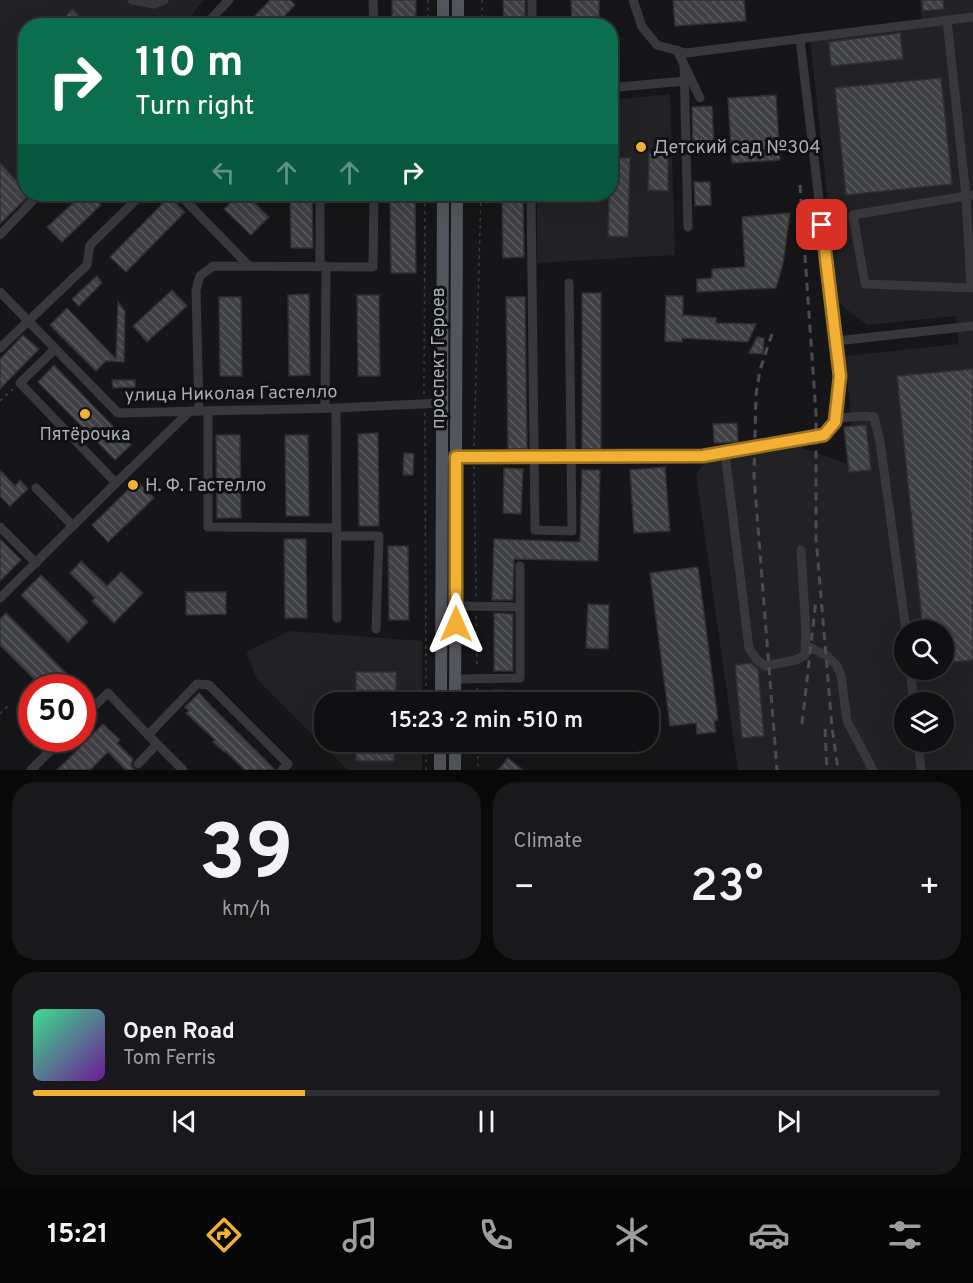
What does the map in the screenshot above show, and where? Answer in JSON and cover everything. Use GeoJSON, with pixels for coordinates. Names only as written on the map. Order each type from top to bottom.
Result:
{"type":"FeatureCollection","features":[{"type":"Feature","properties":{"kind":"main road"},"geometry":{"type":"LineString","coordinates":[[443,0],[443,18]]}},
{"type":"Feature","properties":{"kind":"main road"},"geometry":{"type":"LineString","coordinates":[[458,0],[458,18]]}},
{"type":"Feature","properties":{"kind":"main road","name":"проспект Героев"},"geometry":{"type":"LineString","coordinates":[[441,692],[443,201]]}},
{"type":"Feature","properties":{"kind":"main road","name":"проспект Героев"},"geometry":{"type":"LineString","coordinates":[[455,692],[457,201]]}},
{"type":"Feature","properties":{"kind":"main road"},"geometry":{"type":"LineString","coordinates":[[440,752],[440,770]]}},
{"type":"Feature","properties":{"kind":"main road"},"geometry":{"type":"LineString","coordinates":[[455,752],[455,770]]}},
{"type":"Feature","properties":{"kind":"street"},"geometry":{"type":"LineString","coordinates":[[132,0],[154,4],[164,0]]}},
{"type":"Feature","properties":{"kind":"street"},"geometry":{"type":"LineString","coordinates":[[212,18],[229,0]]}},
{"type":"Feature","properties":{"kind":"street"},"geometry":{"type":"LineString","coordinates":[[373,0],[374,18]]}},
{"type":"Feature","properties":{"kind":"street"},"geometry":{"type":"LineString","coordinates":[[532,0],[532,18]]}},
{"type":"Feature","properties":{"kind":"street"},"geometry":{"type":"LineString","coordinates":[[633,0],[642,27],[657,45],[686,52],[973,17]]}},
{"type":"Feature","properties":{"kind":"street"},"geometry":{"type":"LineString","coordinates":[[947,20],[970,196],[971,288],[865,284],[854,215],[970,196]]}},
{"type":"Feature","properties":{"kind":"street"},"geometry":{"type":"LineString","coordinates":[[442,456],[703,456],[824,435],[835,422],[840,376],[800,39]]}},
{"type":"Feature","properties":{"kind":"street"},"geometry":{"type":"LineString","coordinates":[[677,50],[700,98]]}},
{"type":"Feature","properties":{"kind":"street"},"geometry":{"type":"LineString","coordinates":[[684,65],[688,227]]}},
{"type":"Feature","properties":{"kind":"street"},"geometry":{"type":"LineString","coordinates":[[620,87],[684,81]]}},
{"type":"Feature","properties":{"kind":"street"},"geometry":{"type":"LineString","coordinates":[[0,235],[32,201]]}},
{"type":"Feature","properties":{"kind":"street"},"geometry":{"type":"LineString","coordinates":[[0,348],[87,266],[90,245],[135,201]]}},
{"type":"Feature","properties":{"kind":"street"},"geometry":{"type":"LineString","coordinates":[[186,201],[249,266]]}},
{"type":"Feature","properties":{"kind":"street"},"geometry":{"type":"LineString","coordinates":[[320,201],[324,408]]}},
{"type":"Feature","properties":{"kind":"street"},"geometry":{"type":"LineString","coordinates":[[374,201],[373,267],[213,266],[200,276],[195,290],[199,411],[208,527],[379,536],[376,629]]}},
{"type":"Feature","properties":{"kind":"street"},"geometry":{"type":"LineString","coordinates":[[531,201],[535,530],[572,531],[569,283]]}},
{"type":"Feature","properties":{"kind":"street","name":"улица Николая Гастелло"},"geometry":{"type":"LineString","coordinates":[[0,292],[118,413],[442,403]]}},
{"type":"Feature","properties":{"kind":"street"},"geometry":{"type":"LineString","coordinates":[[836,341],[973,326]]}},
{"type":"Feature","properties":{"kind":"street"},"geometry":{"type":"LineString","coordinates":[[55,349],[20,383],[116,483]]}},
{"type":"Feature","properties":{"kind":"street"},"geometry":{"type":"LineString","coordinates":[[336,408],[337,618]]}},
{"type":"Feature","properties":{"kind":"street"},"geometry":{"type":"LineString","coordinates":[[1,595],[116,483],[199,411]]}},
{"type":"Feature","properties":{"kind":"street"},"geometry":{"type":"LineString","coordinates":[[836,418],[874,417],[882,453],[905,620]]}},
{"type":"Feature","properties":{"kind":"street"},"geometry":{"type":"LineString","coordinates":[[725,452],[749,648],[757,660],[765,666],[796,660],[805,655],[801,550]]}},
{"type":"Feature","properties":{"kind":"street"},"geometry":{"type":"LineString","coordinates":[[36,488],[73,526]]}},
{"type":"Feature","properties":{"kind":"street"},"geometry":{"type":"LineString","coordinates":[[0,527],[36,563]]}},
{"type":"Feature","properties":{"kind":"street"},"geometry":{"type":"LineString","coordinates":[[455,679],[520,678],[520,566]]}},
{"type":"Feature","properties":{"kind":"street"},"geometry":{"type":"LineString","coordinates":[[456,606],[519,607]]}},
{"type":"Feature","properties":{"kind":"street"},"geometry":{"type":"LineString","coordinates":[[805,645],[826,655],[837,666],[841,675],[847,722],[873,770]]}},
{"type":"Feature","properties":{"kind":"street"},"geometry":{"type":"LineString","coordinates":[[148,735],[197,684],[209,685],[288,764],[282,770]]}},
{"type":"Feature","properties":{"kind":"street"},"geometry":{"type":"LineString","coordinates":[[96,705],[108,693],[183,770]]}},
{"type":"Feature","properties":{"kind":"street"},"geometry":{"type":"LineString","coordinates":[[138,764],[157,744]]}},
{"type":"Feature","properties":{"kind":"street"},"geometry":{"type":"LineString","coordinates":[[31,770],[49,752]]}},
{"type":"Feature","properties":{"kind":"street"},"geometry":{"type":"LineString","coordinates":[[919,752],[921,770]]}},
{"type":"Feature","properties":{"kind":"path"},"geometry":{"type":"LineString","coordinates":[[428,0],[428,18]]}},
{"type":"Feature","properties":{"kind":"path"},"geometry":{"type":"LineString","coordinates":[[482,0],[482,18]]}},
{"type":"Feature","properties":{"kind":"path"},"geometry":{"type":"LineString","coordinates":[[425,201],[426,692]]}},
{"type":"Feature","properties":{"kind":"path"},"geometry":{"type":"LineString","coordinates":[[0,401],[20,383]]}},
{"type":"Feature","properties":{"kind":"path"},"geometry":{"type":"LineString","coordinates":[[0,714],[8,706]]}},
{"type":"Feature","properties":{"kind":"path"},"geometry":{"type":"LineString","coordinates":[[426,752],[426,770]]}},
{"type":"Feature","properties":{"kind":"path"},"geometry":{"type":"LineString","coordinates":[[478,752],[478,770]]}},
{"type":"Feature","properties":{"kind":"shaded area"},"geometry":{"type":"Polygon","coordinates":[[[0,0],[204,0],[190,18],[18,18],[18,201],[26,201],[18,208],[0,188],[0,0]]]}},
{"type":"Feature","properties":{"kind":"shaded area"},"geometry":{"type":"Polygon","coordinates":[[[920,0],[973,0],[973,770],[738,770],[696,474],[705,463],[800,447],[856,467],[845,356],[959,344],[956,316],[867,325],[839,303],[810,39],[922,24],[920,0]]]}},
{"type":"Feature","properties":{"kind":"shaded area","name":"Детский сад №304"},"geometry":{"type":"Polygon","coordinates":[[[670,94],[675,255],[537,263],[537,201],[618,201],[618,99],[670,94]]]}},
{"type":"Feature","properties":{"kind":"shaded area"},"geometry":{"type":"Polygon","coordinates":[[[290,631],[422,641],[422,692],[314,692],[314,736],[257,679],[246,652],[290,631]]]}},
{"type":"Feature","properties":{"kind":"shaded area"},"geometry":{"type":"Polygon","coordinates":[[[330,752],[422,752],[422,770],[348,770],[330,752]]]}},
{"type":"Feature","properties":{"kind":"building"},"geometry":{"type":"Polygon","coordinates":[[[270,0],[290,0],[295,5],[283,18],[253,18],[270,0]]]}},
{"type":"Feature","properties":{"kind":"building"},"geometry":{"type":"Polygon","coordinates":[[[392,0],[416,0],[416,18],[392,18],[392,0]]]}},
{"type":"Feature","properties":{"kind":"building"},"geometry":{"type":"Polygon","coordinates":[[[503,0],[525,0],[525,18],[504,18],[503,0]]]}},
{"type":"Feature","properties":{"kind":"building"},"geometry":{"type":"Polygon","coordinates":[[[571,0],[599,0],[599,18],[572,18],[571,0]]]}},
{"type":"Feature","properties":{"kind":"building"},"geometry":{"type":"Polygon","coordinates":[[[673,0],[744,0],[746,21],[675,26],[673,0]]]}},
{"type":"Feature","properties":{"kind":"building"},"geometry":{"type":"Polygon","coordinates":[[[922,0],[943,0],[944,9],[923,11],[922,0]]]}},
{"type":"Feature","properties":{"kind":"building"},"geometry":{"type":"Polygon","coordinates":[[[72,9],[81,18],[68,18],[66,16],[72,9]]]}},
{"type":"Feature","properties":{"kind":"building"},"geometry":{"type":"Polygon","coordinates":[[[900,33],[903,59],[831,66],[829,42],[900,33]]]}},
{"type":"Feature","properties":{"kind":"building"},"geometry":{"type":"Polygon","coordinates":[[[941,78],[952,184],[846,195],[835,88],[941,78]]]}},
{"type":"Feature","properties":{"kind":"building"},"geometry":{"type":"Polygon","coordinates":[[[776,95],[780,160],[732,163],[728,98],[776,95]]]}},
{"type":"Feature","properties":{"kind":"building"},"geometry":{"type":"Polygon","coordinates":[[[712,106],[714,146],[693,147],[692,107],[712,106]]]}},
{"type":"Feature","properties":{"kind":"building"},"geometry":{"type":"Polygon","coordinates":[[[649,153],[668,153],[668,191],[648,190],[649,153]]]}},
{"type":"Feature","properties":{"kind":"building"},"geometry":{"type":"Polygon","coordinates":[[[618,158],[630,158],[628,237],[608,236],[609,201],[618,201],[618,158]]]}},
{"type":"Feature","properties":{"kind":"building"},"geometry":{"type":"Polygon","coordinates":[[[0,163],[18,182],[18,201],[23,201],[0,224],[0,163]]]}},
{"type":"Feature","properties":{"kind":"building"},"geometry":{"type":"Polygon","coordinates":[[[694,182],[710,182],[711,205],[695,206],[694,182]]]}},
{"type":"Feature","properties":{"kind":"building"},"geometry":{"type":"Polygon","coordinates":[[[75,201],[97,201],[101,205],[62,242],[47,227],[75,201]]]}},
{"type":"Feature","properties":{"kind":"building"},"geometry":{"type":"Polygon","coordinates":[[[165,201],[173,201],[185,212],[126,272],[110,257],[165,201]]]}},
{"type":"Feature","properties":{"kind":"building"},"geometry":{"type":"Polygon","coordinates":[[[233,201],[252,201],[269,217],[251,235],[224,209],[233,201]]]}},
{"type":"Feature","properties":{"kind":"building"},"geometry":{"type":"Polygon","coordinates":[[[290,201],[312,201],[313,248],[291,248],[290,201]]]}},
{"type":"Feature","properties":{"kind":"building"},"geometry":{"type":"Polygon","coordinates":[[[390,201],[415,201],[416,273],[391,273],[390,201]]]}},
{"type":"Feature","properties":{"kind":"building"},"geometry":{"type":"Polygon","coordinates":[[[502,201],[523,201],[524,257],[503,258],[502,201]]]}},
{"type":"Feature","properties":{"kind":"building"},"geometry":{"type":"Polygon","coordinates":[[[790,213],[783,264],[776,288],[697,292],[697,279],[712,278],[712,269],[745,267],[742,217],[790,213]]]}},
{"type":"Feature","properties":{"kind":"building"},"geometry":{"type":"Polygon","coordinates":[[[97,276],[102,283],[79,306],[72,299],[97,276]]]}},
{"type":"Feature","properties":{"kind":"building"},"geometry":{"type":"Polygon","coordinates":[[[172,290],[187,306],[147,342],[133,326],[172,290]]]}},
{"type":"Feature","properties":{"kind":"building"},"geometry":{"type":"Polygon","coordinates":[[[582,293],[601,293],[601,449],[582,449],[582,293]]]}},
{"type":"Feature","properties":{"kind":"building"},"geometry":{"type":"Polygon","coordinates":[[[309,294],[310,375],[289,376],[288,295],[309,294]]]}},
{"type":"Feature","properties":{"kind":"building"},"geometry":{"type":"Polygon","coordinates":[[[357,295],[379,295],[380,376],[358,376],[357,295]]]}},
{"type":"Feature","properties":{"kind":"building"},"geometry":{"type":"Polygon","coordinates":[[[666,296],[683,296],[683,315],[716,318],[716,323],[756,324],[748,342],[682,338],[682,342],[665,341],[666,296]]]}},
{"type":"Feature","properties":{"kind":"building"},"geometry":{"type":"Polygon","coordinates":[[[219,297],[241,297],[242,376],[220,376],[219,297]]]}},
{"type":"Feature","properties":{"kind":"building"},"geometry":{"type":"Polygon","coordinates":[[[506,297],[525,297],[527,449],[508,449],[506,297]]]}},
{"type":"Feature","properties":{"kind":"building"},"geometry":{"type":"Polygon","coordinates":[[[118,302],[125,311],[124,362],[106,361],[96,371],[50,325],[67,308],[116,359],[118,302]]]}},
{"type":"Feature","properties":{"kind":"building"},"geometry":{"type":"Polygon","coordinates":[[[23,335],[39,349],[0,389],[0,359],[23,335]]]}},
{"type":"Feature","properties":{"kind":"building"},"geometry":{"type":"Polygon","coordinates":[[[757,337],[764,338],[763,354],[749,353],[757,337]]]}},
{"type":"Feature","properties":{"kind":"building"},"geometry":{"type":"Polygon","coordinates":[[[54,365],[131,445],[115,460],[38,382],[54,365]]]}},
{"type":"Feature","properties":{"kind":"building"},"geometry":{"type":"Polygon","coordinates":[[[973,369],[973,660],[954,662],[954,620],[922,620],[897,376],[973,369]]]}},
{"type":"Feature","properties":{"kind":"building"},"geometry":{"type":"Polygon","coordinates":[[[112,380],[135,380],[135,387],[113,388],[112,380]]]}},
{"type":"Feature","properties":{"kind":"building"},"geometry":{"type":"Polygon","coordinates":[[[737,423],[738,442],[714,443],[713,424],[737,423]]]}},
{"type":"Feature","properties":{"kind":"building"},"geometry":{"type":"Polygon","coordinates":[[[866,425],[871,470],[849,472],[844,427],[866,425]]]}},
{"type":"Feature","properties":{"kind":"building"},"geometry":{"type":"Polygon","coordinates":[[[378,433],[379,526],[359,526],[358,434],[378,433]]]}},
{"type":"Feature","properties":{"kind":"building"},"geometry":{"type":"Polygon","coordinates":[[[216,435],[240,435],[241,518],[217,518],[216,435]]]}},
{"type":"Feature","properties":{"kind":"building"},"geometry":{"type":"Polygon","coordinates":[[[285,435],[308,435],[309,516],[286,516],[285,435]]]}},
{"type":"Feature","properties":{"kind":"building"},"geometry":{"type":"Polygon","coordinates":[[[404,453],[414,454],[413,475],[403,475],[404,453]]]}},
{"type":"Feature","properties":{"kind":"building"},"geometry":{"type":"Polygon","coordinates":[[[665,467],[670,531],[634,533],[630,470],[665,467]]]}},
{"type":"Feature","properties":{"kind":"building"},"geometry":{"type":"Polygon","coordinates":[[[504,468],[523,469],[521,514],[503,513],[504,468]]]}},
{"type":"Feature","properties":{"kind":"building"},"geometry":{"type":"Polygon","coordinates":[[[0,470],[15,486],[20,480],[28,489],[10,506],[0,496],[0,470]]]}},
{"type":"Feature","properties":{"kind":"building"},"geometry":{"type":"Polygon","coordinates":[[[582,470],[600,470],[598,561],[514,559],[513,600],[492,600],[494,539],[580,542],[582,470]]]}},
{"type":"Feature","properties":{"kind":"building"},"geometry":{"type":"Polygon","coordinates":[[[137,481],[154,498],[108,542],[92,525],[137,481]]]}},
{"type":"Feature","properties":{"kind":"building"},"geometry":{"type":"Polygon","coordinates":[[[0,539],[21,560],[0,581],[0,539]]]}},
{"type":"Feature","properties":{"kind":"building"},"geometry":{"type":"Polygon","coordinates":[[[284,539],[306,539],[307,618],[285,618],[284,539]]]}},
{"type":"Feature","properties":{"kind":"building"},"geometry":{"type":"Polygon","coordinates":[[[388,546],[408,546],[409,620],[389,620],[388,546]]]}},
{"type":"Feature","properties":{"kind":"building"},"geometry":{"type":"Polygon","coordinates":[[[81,561],[107,586],[121,572],[143,593],[114,623],[92,601],[95,598],[70,573],[81,561]]]}},
{"type":"Feature","properties":{"kind":"building"},"geometry":{"type":"Polygon","coordinates":[[[698,567],[718,720],[714,721],[716,732],[697,734],[696,723],[670,726],[650,573],[698,567]]]}},
{"type":"Feature","properties":{"kind":"building"},"geometry":{"type":"Polygon","coordinates":[[[41,575],[88,622],[68,642],[21,595],[41,575]]]}},
{"type":"Feature","properties":{"kind":"building"},"geometry":{"type":"Polygon","coordinates":[[[186,592],[226,592],[226,614],[186,615],[186,592]]]}},
{"type":"Feature","properties":{"kind":"building"},"geometry":{"type":"Polygon","coordinates":[[[588,604],[609,605],[608,649],[586,648],[588,604]]]}},
{"type":"Feature","properties":{"kind":"building"},"geometry":{"type":"Polygon","coordinates":[[[6,613],[67,674],[29,674],[0,645],[0,619],[6,613]]]}},
{"type":"Feature","properties":{"kind":"building"},"geometry":{"type":"Polygon","coordinates":[[[494,613],[513,614],[513,671],[494,671],[494,613]]]}},
{"type":"Feature","properties":{"kind":"building"},"geometry":{"type":"Polygon","coordinates":[[[751,663],[758,669],[764,736],[742,738],[735,665],[751,663]]]}},
{"type":"Feature","properties":{"kind":"building"},"geometry":{"type":"Polygon","coordinates":[[[356,672],[396,672],[396,692],[356,692],[356,672]]]}},
{"type":"Feature","properties":{"kind":"building"},"geometry":{"type":"Polygon","coordinates":[[[493,690],[514,691],[514,692],[493,692],[493,690]]]}},
{"type":"Feature","properties":{"kind":"building"},"geometry":{"type":"Polygon","coordinates":[[[199,693],[275,770],[245,770],[213,742],[215,740],[186,713],[189,711],[185,707],[199,693]]]}},
{"type":"Feature","properties":{"kind":"building"},"geometry":{"type":"Polygon","coordinates":[[[103,724],[120,740],[117,743],[133,759],[131,765],[135,770],[126,770],[108,752],[90,770],[57,770],[75,752],[96,752],[96,731],[103,724]]]}},
{"type":"Feature","properties":{"kind":"building"},"geometry":{"type":"Polygon","coordinates":[[[356,752],[394,752],[394,761],[356,761],[356,752]]]}},
{"type":"Feature","properties":{"kind":"building"},"geometry":{"type":"Polygon","coordinates":[[[508,758],[523,770],[498,770],[508,758]]]}},
{"type":"Feature","properties":{"kind":"railway"},"geometry":{"type":"LineString","coordinates":[[800,185],[816,414],[816,538],[832,727],[838,770]]}},
{"type":"Feature","properties":{"kind":"railway"},"geometry":{"type":"LineString","coordinates":[[772,334],[760,370],[756,395],[754,476],[777,770]]}},
{"type":"Feature","properties":{"kind":"railway"},"geometry":{"type":"LineString","coordinates":[[802,724],[816,600]]}},
{"type":"Feature","properties":{"kind":"railway"},"geometry":{"type":"LineString","coordinates":[[825,729],[827,770]]}},
{"type":"Feature","properties":{"kind":"place","name":"Детский сад №304"},"geometry":{"type":"Point","coordinates":[641,147]}},
{"type":"Feature","properties":{"kind":"place","name":"Пятёрочка"},"geometry":{"type":"Point","coordinates":[85,414]}},
{"type":"Feature","properties":{"kind":"place","name":"Н. Ф. Гастелло"},"geometry":{"type":"Point","coordinates":[133,485]}},
{"type":"Feature","properties":{"kind":"route"},"geometry":{"type":"LineString","coordinates":[[456,624],[456,457],[703,456],[824,435],[835,422],[840,376],[822,225]]}}]}
